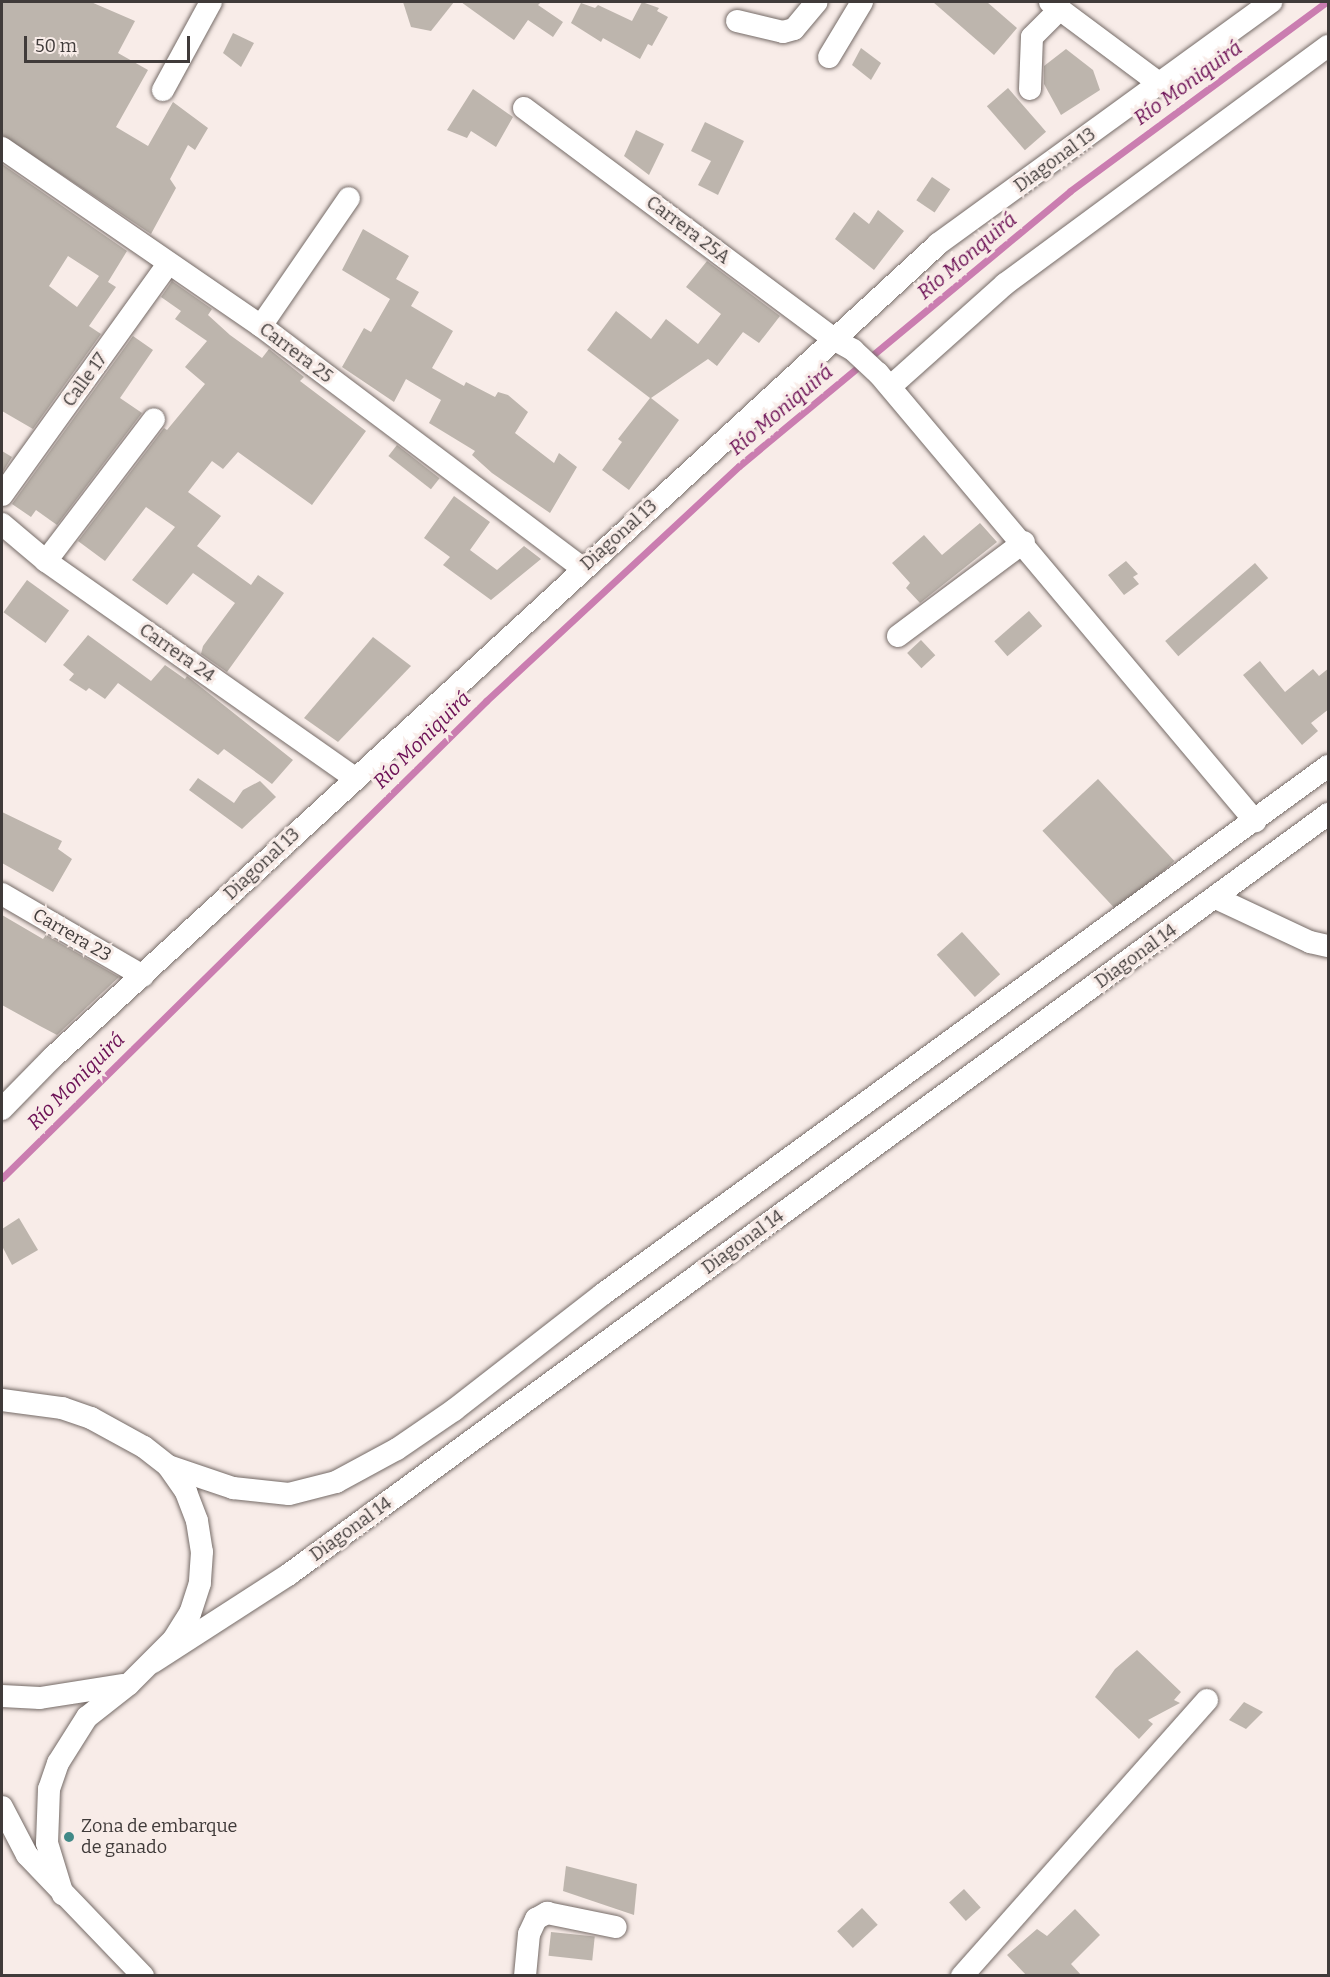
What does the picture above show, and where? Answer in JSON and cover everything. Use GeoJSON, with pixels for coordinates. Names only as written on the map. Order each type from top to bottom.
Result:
{"type":"FeatureCollection","features":[{"type":"Feature","properties":{"kind":"street"},"geometry":{"type":"LineString","coordinates":[[163,90],[211,2]]}},
{"type":"Feature","properties":{"kind":"street"},"geometry":{"type":"LineString","coordinates":[[737,21],[783,32],[805,20],[817,2]]}},
{"type":"Feature","properties":{"kind":"street"},"geometry":{"type":"LineString","coordinates":[[829,57],[862,2]]}},
{"type":"Feature","properties":{"kind":"street","name":"Diagonal 13"},"geometry":{"type":"LineString","coordinates":[[2,1109],[52,1058],[582,568],[844,345],[938,244],[1270,2]]}},
{"type":"Feature","properties":{"kind":"street"},"geometry":{"type":"LineString","coordinates":[[1029,89],[1032,37],[1055,5],[1160,84]]}},
{"type":"Feature","properties":{"kind":"street"},"geometry":{"type":"LineString","coordinates":[[885,379],[1005,284],[1329,46]]}},
{"type":"Feature","properties":{"kind":"street","name":"Carrera 25A"},"geometry":{"type":"LineString","coordinates":[[525,108],[844,345],[885,379],[1024,542],[1255,821]]}},
{"type":"Feature","properties":{"kind":"street","name":"Carrera 25"},"geometry":{"type":"LineString","coordinates":[[2,148],[261,326],[582,568]]}},
{"type":"Feature","properties":{"kind":"street"},"geometry":{"type":"LineString","coordinates":[[261,326],[349,198]]}},
{"type":"Feature","properties":{"kind":"street","name":"Calle 17"},"geometry":{"type":"LineString","coordinates":[[2,495],[168,264]]}},
{"type":"Feature","properties":{"kind":"street"},"geometry":{"type":"LineString","coordinates":[[46,561],[154,419]]}},
{"type":"Feature","properties":{"kind":"street","name":"Carrera 24"},"geometry":{"type":"LineString","coordinates":[[2,524],[46,561],[355,778]]}},
{"type":"Feature","properties":{"kind":"street"},"geometry":{"type":"LineString","coordinates":[[898,636],[1024,542]]}},
{"type":"Feature","properties":{"kind":"street"},"geometry":{"type":"LineString","coordinates":[[2,1400],[33,1402],[91,1418],[136,1442],[168,1466],[233,1488],[289,1494],[336,1482],[397,1449],[454,1410],[603,1294],[1329,766]]}},
{"type":"Feature","properties":{"kind":"street","name":"Diagonal 14"},"geometry":{"type":"LineString","coordinates":[[153,1662],[288,1575],[1329,814]]}},
{"type":"Feature","properties":{"kind":"street","name":"Carrera 23"},"geometry":{"type":"LineString","coordinates":[[2,894],[143,976]]}},
{"type":"Feature","properties":{"kind":"street"},"geometry":{"type":"LineString","coordinates":[[1216,898],[1310,942],[1329,946]]}},
{"type":"Feature","properties":{"kind":"street"},"geometry":{"type":"LineString","coordinates":[[63,1895],[47,1843],[50,1789],[58,1763],[81,1724],[106,1699],[129,1684],[174,1639],[190,1613],[200,1583],[202,1552],[190,1502],[168,1466]]}},
{"type":"Feature","properties":{"kind":"street"},"geometry":{"type":"LineString","coordinates":[[2,1696],[40,1698],[129,1684]]}},
{"type":"Feature","properties":{"kind":"street"},"geometry":{"type":"LineString","coordinates":[[962,1976],[1207,1700]]}},
{"type":"Feature","properties":{"kind":"street"},"geometry":{"type":"LineString","coordinates":[[2,1807],[27,1855],[143,1976]]}},
{"type":"Feature","properties":{"kind":"street"},"geometry":{"type":"LineString","coordinates":[[525,1976],[529,1934],[536,1919],[547,1913],[616,1926]]}},
{"type":"Feature","properties":{"kind":"building"},"geometry":{"type":"Polygon","coordinates":[[[2,2],[91,2],[135,21],[118,53],[148,70],[116,127],[148,146],[173,102],[208,128],[195,150],[188,145],[170,179],[176,188],[151,234],[2,135],[2,2]]]}},
{"type":"Feature","properties":{"kind":"building"},"geometry":{"type":"Polygon","coordinates":[[[403,2],[454,2],[431,31],[411,27],[403,2]]]}},
{"type":"Feature","properties":{"kind":"building"},"geometry":{"type":"Polygon","coordinates":[[[461,2],[541,2],[538,5],[563,22],[553,37],[528,20],[514,40],[461,2]]]}},
{"type":"Feature","properties":{"kind":"building"},"geometry":{"type":"Polygon","coordinates":[[[642,2],[659,8],[657,11],[668,17],[652,46],[648,44],[640,59],[603,38],[601,42],[571,23],[581,3],[595,8],[598,5],[632,21],[642,2]]]}},
{"type":"Feature","properties":{"kind":"building"},"geometry":{"type":"Polygon","coordinates":[[[933,2],[987,2],[1017,28],[994,55],[933,2]]]}},
{"type":"Feature","properties":{"kind":"building"},"geometry":{"type":"Polygon","coordinates":[[[233,33],[254,43],[241,67],[223,53],[233,33]]]}},
{"type":"Feature","properties":{"kind":"building"},"geometry":{"type":"Polygon","coordinates":[[[861,48],[881,63],[871,80],[852,65],[861,48]]]}},
{"type":"Feature","properties":{"kind":"building"},"geometry":{"type":"Polygon","coordinates":[[[1066,49],[1093,70],[1100,90],[1061,115],[1044,84],[1044,66],[1066,49]]]}},
{"type":"Feature","properties":{"kind":"building"},"geometry":{"type":"Polygon","coordinates":[[[1008,88],[1046,132],[1025,150],[987,106],[1008,88]]]}},
{"type":"Feature","properties":{"kind":"building"},"geometry":{"type":"Polygon","coordinates":[[[473,89],[513,117],[496,147],[471,131],[467,138],[447,130],[473,89]]]}},
{"type":"Feature","properties":{"kind":"building"},"geometry":{"type":"Polygon","coordinates":[[[705,122],[744,141],[718,195],[698,185],[711,161],[691,151],[705,122]]]}},
{"type":"Feature","properties":{"kind":"building"},"geometry":{"type":"Polygon","coordinates":[[[636,130],[664,144],[649,175],[624,156],[636,130]]]}},
{"type":"Feature","properties":{"kind":"building"},"geometry":{"type":"Polygon","coordinates":[[[2,164],[127,251],[108,282],[116,287],[89,326],[101,334],[33,429],[2,411],[2,164]],[[68,256],[49,286],[77,307],[99,276],[68,256]]]}},
{"type":"Feature","properties":{"kind":"building"},"geometry":{"type":"Polygon","coordinates":[[[932,177],[950,189],[935,213],[916,200],[932,177]]]}},
{"type":"Feature","properties":{"kind":"building"},"geometry":{"type":"Polygon","coordinates":[[[878,210],[904,231],[874,270],[835,239],[854,212],[869,224],[878,210]]]}},
{"type":"Feature","properties":{"kind":"building"},"geometry":{"type":"Polygon","coordinates":[[[363,229],[409,256],[396,279],[419,292],[411,306],[453,331],[432,368],[464,386],[466,382],[495,397],[498,392],[508,395],[528,412],[515,433],[554,463],[559,453],[577,467],[550,513],[492,473],[472,455],[475,451],[429,423],[441,400],[406,379],[394,402],[342,367],[364,328],[371,332],[390,299],[342,270],[363,229]]]}},
{"type":"Feature","properties":{"kind":"building"},"geometry":{"type":"Polygon","coordinates":[[[707,261],[780,316],[759,343],[743,332],[717,366],[708,359],[651,398],[679,420],[629,490],[602,470],[622,442],[618,439],[650,398],[587,350],[616,311],[651,339],[666,319],[698,344],[721,314],[686,287],[707,261]]]}},
{"type":"Feature","properties":{"kind":"building"},"geometry":{"type":"Polygon","coordinates":[[[172,281],[212,309],[208,315],[230,335],[262,358],[269,349],[304,377],[300,381],[366,431],[312,505],[238,452],[223,469],[212,461],[188,492],[221,516],[197,546],[251,585],[258,575],[284,593],[227,672],[201,654],[203,646],[235,603],[193,573],[167,605],[132,580],[175,527],[146,507],[105,561],[78,541],[164,428],[167,430],[205,384],[185,367],[207,341],[175,319],[181,311],[161,297],[172,281]]]}},
{"type":"Feature","properties":{"kind":"building"},"geometry":{"type":"Polygon","coordinates":[[[133,336],[153,350],[120,398],[142,413],[57,525],[36,510],[31,517],[12,504],[133,336]]]}},
{"type":"Feature","properties":{"kind":"building"},"geometry":{"type":"Polygon","coordinates":[[[397,445],[440,478],[431,489],[388,456],[397,445]]]}},
{"type":"Feature","properties":{"kind":"building"},"geometry":{"type":"Polygon","coordinates":[[[2,451],[12,457],[2,473],[2,451]]]}},
{"type":"Feature","properties":{"kind":"building"},"geometry":{"type":"Polygon","coordinates":[[[454,496],[490,522],[470,550],[497,570],[524,546],[541,559],[491,600],[443,565],[450,557],[424,538],[454,496]]]}},
{"type":"Feature","properties":{"kind":"building"},"geometry":{"type":"Polygon","coordinates":[[[980,523],[997,542],[920,603],[906,588],[910,583],[892,563],[924,535],[942,555],[980,523]]]}},
{"type":"Feature","properties":{"kind":"building"},"geometry":{"type":"Polygon","coordinates":[[[1126,561],[1138,574],[1133,577],[1139,584],[1124,595],[1108,575],[1126,561]]]}},
{"type":"Feature","properties":{"kind":"building"},"geometry":{"type":"Polygon","coordinates":[[[1255,563],[1268,578],[1178,656],[1165,641],[1255,563]]]}},
{"type":"Feature","properties":{"kind":"building"},"geometry":{"type":"Polygon","coordinates":[[[27,580],[69,611],[46,643],[3,612],[27,580]]]}},
{"type":"Feature","properties":{"kind":"building"},"geometry":{"type":"Polygon","coordinates":[[[1029,611],[1042,626],[1007,656],[994,641],[1029,611]]]}},
{"type":"Feature","properties":{"kind":"building"},"geometry":{"type":"Polygon","coordinates":[[[88,635],[151,681],[165,665],[185,679],[187,676],[293,760],[272,784],[224,749],[218,755],[118,683],[105,699],[89,688],[86,691],[69,680],[74,674],[63,665],[88,635]]]}},
{"type":"Feature","properties":{"kind":"building"},"geometry":{"type":"Polygon","coordinates":[[[373,637],[411,666],[338,742],[304,718],[373,637]]]}},
{"type":"Feature","properties":{"kind":"building"},"geometry":{"type":"Polygon","coordinates":[[[921,640],[935,655],[921,668],[907,653],[921,640]]]}},
{"type":"Feature","properties":{"kind":"building"},"geometry":{"type":"Polygon","coordinates":[[[1260,661],[1285,692],[1313,669],[1319,676],[1329,668],[1329,709],[1311,723],[1318,731],[1302,745],[1243,675],[1260,661]]]}},
{"type":"Feature","properties":{"kind":"building"},"geometry":{"type":"Polygon","coordinates":[[[198,778],[234,803],[243,790],[260,781],[276,797],[242,829],[189,790],[198,778]]]}},
{"type":"Feature","properties":{"kind":"building"},"geometry":{"type":"Polygon","coordinates":[[[1098,779],[1174,861],[1119,913],[1042,831],[1098,779]]]}},
{"type":"Feature","properties":{"kind":"building"},"geometry":{"type":"Polygon","coordinates":[[[2,812],[62,841],[58,849],[72,859],[53,892],[2,863],[2,812]]]}},
{"type":"Feature","properties":{"kind":"building"},"geometry":{"type":"Polygon","coordinates":[[[2,915],[43,939],[46,935],[119,977],[57,1035],[40,1026],[2,1005],[2,915]]]}},
{"type":"Feature","properties":{"kind":"building"},"geometry":{"type":"Polygon","coordinates":[[[962,932],[1000,974],[975,997],[937,955],[962,932]]]}},
{"type":"Feature","properties":{"kind":"building"},"geometry":{"type":"Polygon","coordinates":[[[19,1218],[38,1250],[12,1265],[2,1246],[2,1229],[19,1218]]]}},
{"type":"Feature","properties":{"kind":"building"},"geometry":{"type":"Polygon","coordinates":[[[1137,1650],[1181,1692],[1174,1700],[1180,1703],[1148,1720],[1153,1724],[1139,1739],[1095,1697],[1115,1669],[1137,1650]]]}},
{"type":"Feature","properties":{"kind":"building"},"geometry":{"type":"Polygon","coordinates":[[[1244,1702],[1263,1712],[1246,1729],[1229,1720],[1244,1702]]]}},
{"type":"Feature","properties":{"kind":"building"},"geometry":{"type":"Polygon","coordinates":[[[566,1866],[637,1884],[634,1915],[563,1891],[566,1866]]]}},
{"type":"Feature","properties":{"kind":"building"},"geometry":{"type":"Polygon","coordinates":[[[964,1889],[981,1908],[966,1921],[949,1902],[964,1889]]]}},
{"type":"Feature","properties":{"kind":"building"},"geometry":{"type":"Polygon","coordinates":[[[862,1908],[878,1925],[853,1948],[837,1931],[862,1908]]]}},
{"type":"Feature","properties":{"kind":"building"},"geometry":{"type":"Polygon","coordinates":[[[1075,1909],[1100,1935],[1071,1964],[1082,1976],[1027,1976],[1007,1955],[1037,1929],[1047,1936],[1075,1909]]]}},
{"type":"Feature","properties":{"kind":"building"},"geometry":{"type":"Polygon","coordinates":[[[551,1932],[595,1937],[592,1960],[548,1956],[551,1932]]]}},
{"type":"Feature","properties":{"kind":"waterway","name":"Río Moniquirá"},"geometry":{"type":"LineString","coordinates":[[2,1178],[486,701],[739,466],[1070,191],[1326,2]]}},
{"type":"Feature","properties":{"kind":"place","name":"Zona de embarque de ganado"},"geometry":{"type":"Point","coordinates":[69,1837]}},
{"type":"Feature","properties":{"kind":"water label","name":"Río Monquirá"},"geometry":{"type":"Point","coordinates":[967,256]}}]}
